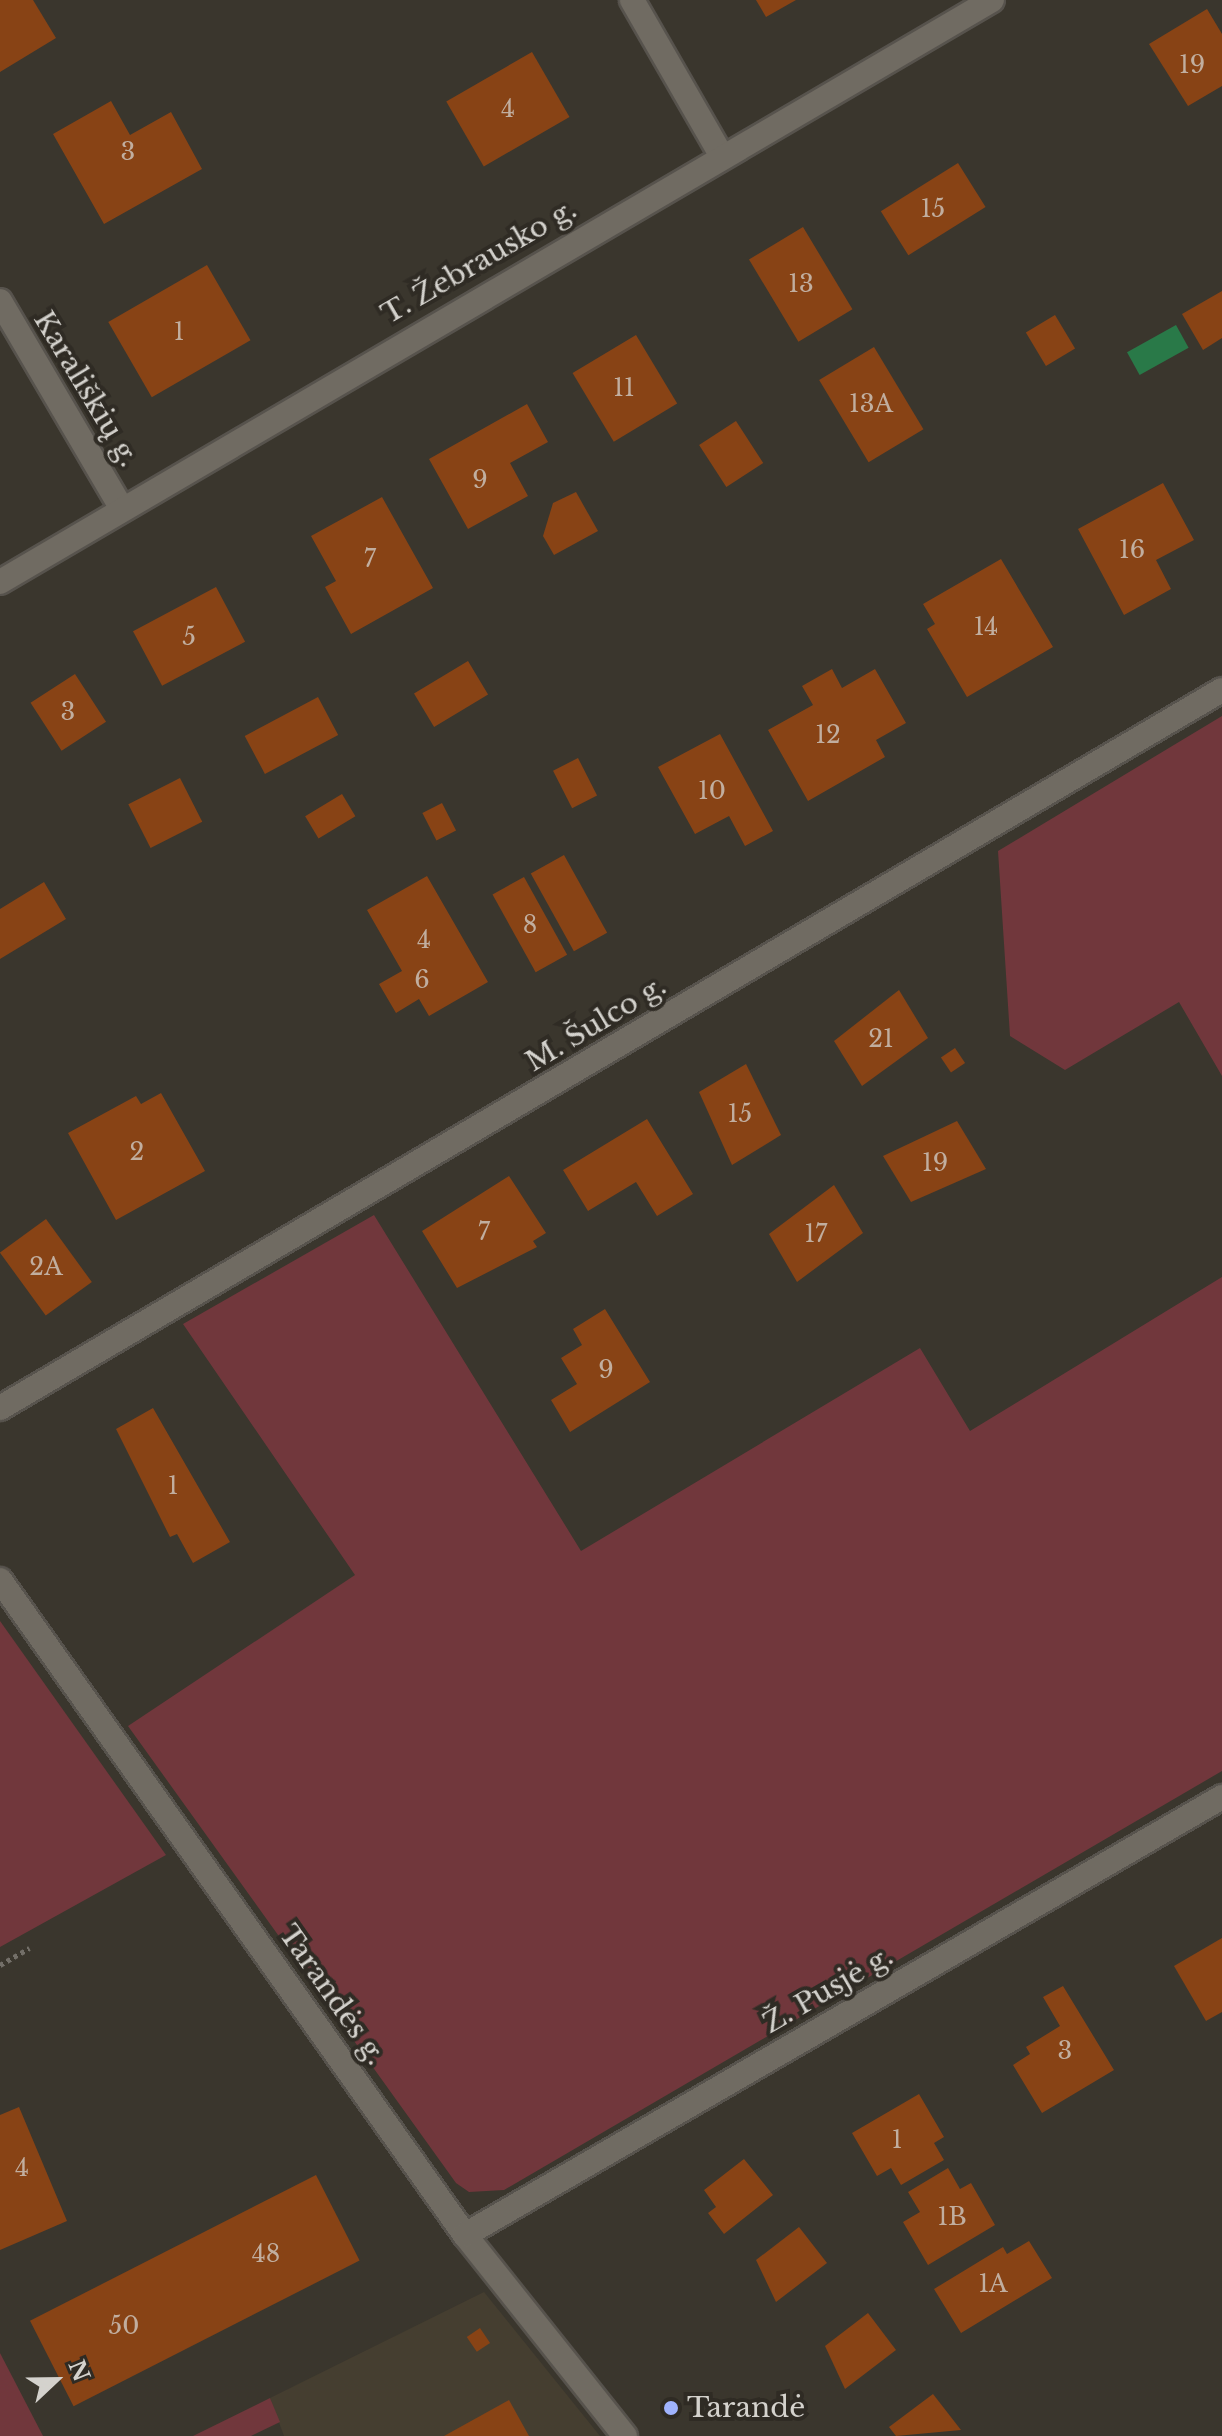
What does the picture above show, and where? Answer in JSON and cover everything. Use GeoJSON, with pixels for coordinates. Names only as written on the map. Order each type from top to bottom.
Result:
{"type":"FeatureCollection","features":[{"type":"Feature","properties":{"kind":"street"},"geometry":{"type":"LineString","coordinates":[[632,0],[721,155]]}},
{"type":"Feature","properties":{"kind":"street","name":"T. Žebrausko g."},"geometry":{"type":"LineString","coordinates":[[0,582],[121,507],[992,0]]}},
{"type":"Feature","properties":{"kind":"street","name":"Karališkių g."},"geometry":{"type":"LineString","coordinates":[[0,301],[121,507]]}},
{"type":"Feature","properties":{"kind":"street","name":"M. Šulco g."},"geometry":{"type":"LineString","coordinates":[[0,1408],[1222,690]]}},
{"type":"Feature","properties":{"kind":"street","name":"Tarandės g."},"geometry":{"type":"LineString","coordinates":[[0,1580],[465,2235],[625,2436]]}},
{"type":"Feature","properties":{"kind":"street","name":"Ž. Pusjė g."},"geometry":{"type":"LineString","coordinates":[[465,2235],[1222,1797]]}},
{"type":"Feature","properties":{"kind":"path"},"geometry":{"type":"LineString","coordinates":[[0,1965],[30,1948]]}},
{"type":"Feature","properties":{"kind":"shaded area"},"geometry":{"type":"Polygon","coordinates":[[[1176,325],[1189,348],[1140,375],[1127,352],[1176,325]]]}},
{"type":"Feature","properties":{"kind":"shaded area"},"geometry":{"type":"Polygon","coordinates":[[[1222,716],[1222,1076],[1179,1002],[1065,1070],[1010,1036],[998,851],[1222,716]]]}},
{"type":"Feature","properties":{"kind":"shaded area"},"geometry":{"type":"Polygon","coordinates":[[[374,1215],[581,1551],[920,1348],[970,1431],[1222,1277],[1222,1771],[504,2190],[469,2192],[456,2183],[128,1726],[355,1575],[183,1324],[374,1215]]]}},
{"type":"Feature","properties":{"kind":"shaded area"},"geometry":{"type":"Polygon","coordinates":[[[0,1621],[166,1855],[0,1947],[0,1621]]]}},
{"type":"Feature","properties":{"kind":"shaded area"},"geometry":{"type":"Polygon","coordinates":[[[484,2292],[600,2436],[284,2436],[270,2398],[484,2292]]]}},
{"type":"Feature","properties":{"kind":"shaded area"},"geometry":{"type":"Polygon","coordinates":[[[0,2353],[43,2436],[0,2436],[0,2353]]]}},
{"type":"Feature","properties":{"kind":"shaded area"},"geometry":{"type":"Polygon","coordinates":[[[270,2398],[280,2422],[251,2436],[193,2436],[270,2398]]]}},
{"type":"Feature","properties":{"kind":"building"},"geometry":{"type":"Polygon","coordinates":[[[0,0],[33,0],[56,38],[0,72],[0,0]]]}},
{"type":"Feature","properties":{"kind":"building"},"geometry":{"type":"Polygon","coordinates":[[[756,0],[796,0],[766,17],[756,0]]]}},
{"type":"Feature","properties":{"kind":"building"},"geometry":{"type":"Polygon","coordinates":[[[1207,9],[1222,34],[1222,86],[1188,106],[1149,44],[1207,9]]]}},
{"type":"Feature","properties":{"kind":"building"},"geometry":{"type":"Polygon","coordinates":[[[532,52],[570,117],[484,166],[446,102],[532,52]]]}},
{"type":"Feature","properties":{"kind":"building"},"geometry":{"type":"Polygon","coordinates":[[[111,101],[130,135],[171,112],[202,169],[104,224],[53,134],[111,101]]]}},
{"type":"Feature","properties":{"kind":"building"},"geometry":{"type":"Polygon","coordinates":[[[958,163],[986,207],[908,255],[881,211],[958,163]]]}},
{"type":"Feature","properties":{"kind":"building"},"geometry":{"type":"Polygon","coordinates":[[[803,227],[852,309],[798,342],[749,259],[803,227]]]}},
{"type":"Feature","properties":{"kind":"building"},"geometry":{"type":"Polygon","coordinates":[[[207,265],[251,340],[152,397],[108,322],[207,265]]]}},
{"type":"Feature","properties":{"kind":"building"},"geometry":{"type":"Polygon","coordinates":[[[1222,291],[1222,338],[1203,350],[1182,314],[1222,291]]]}},
{"type":"Feature","properties":{"kind":"building"},"geometry":{"type":"Polygon","coordinates":[[[1055,315],[1075,348],[1046,366],[1026,333],[1055,315]]]}},
{"type":"Feature","properties":{"kind":"building"},"geometry":{"type":"Polygon","coordinates":[[[636,335],[677,404],[614,442],[573,373],[636,335]]]}},
{"type":"Feature","properties":{"kind":"building"},"geometry":{"type":"Polygon","coordinates":[[[874,347],[923,429],[869,462],[819,380],[874,347]]]}},
{"type":"Feature","properties":{"kind":"building"},"geometry":{"type":"Polygon","coordinates":[[[527,404],[548,442],[510,463],[528,496],[468,529],[429,459],[527,404]]]}},
{"type":"Feature","properties":{"kind":"building"},"geometry":{"type":"Polygon","coordinates":[[[736,421],[763,463],[726,487],[699,445],[736,421]]]}},
{"type":"Feature","properties":{"kind":"building"},"geometry":{"type":"Polygon","coordinates":[[[1163,483],[1194,540],[1156,560],[1171,589],[1124,615],[1078,529],[1163,483]]]}},
{"type":"Feature","properties":{"kind":"building"},"geometry":{"type":"Polygon","coordinates":[[[576,492],[598,531],[554,555],[543,536],[553,503],[576,492]]]}},
{"type":"Feature","properties":{"kind":"building"},"geometry":{"type":"Polygon","coordinates":[[[382,497],[433,588],[351,634],[325,587],[336,581],[311,536],[382,497]]]}},
{"type":"Feature","properties":{"kind":"building"},"geometry":{"type":"Polygon","coordinates":[[[1001,559],[1053,647],[967,697],[927,629],[935,624],[923,604],[1001,559]]]}},
{"type":"Feature","properties":{"kind":"building"},"geometry":{"type":"Polygon","coordinates":[[[216,587],[245,642],[162,686],[133,631],[216,587]]]}},
{"type":"Feature","properties":{"kind":"building"},"geometry":{"type":"Polygon","coordinates":[[[468,661],[488,694],[434,727],[414,693],[468,661]]]}},
{"type":"Feature","properties":{"kind":"building"},"geometry":{"type":"Polygon","coordinates":[[[832,669],[842,688],[875,669],[906,723],[876,740],[885,757],[808,801],[768,730],[813,705],[802,686],[832,669]]]}},
{"type":"Feature","properties":{"kind":"building"},"geometry":{"type":"Polygon","coordinates":[[[75,674],[106,722],[62,751],[31,703],[75,674]]]}},
{"type":"Feature","properties":{"kind":"building"},"geometry":{"type":"Polygon","coordinates":[[[318,697],[338,735],[265,774],[245,736],[318,697]]]}},
{"type":"Feature","properties":{"kind":"building"},"geometry":{"type":"Polygon","coordinates":[[[720,734],[773,831],[745,846],[729,816],[695,834],[658,767],[720,734]]]}},
{"type":"Feature","properties":{"kind":"building"},"geometry":{"type":"Polygon","coordinates":[[[578,758],[597,795],[572,808],[553,771],[578,758]]]}},
{"type":"Feature","properties":{"kind":"building"},"geometry":{"type":"Polygon","coordinates":[[[180,778],[202,822],[151,848],[128,804],[180,778]]]}},
{"type":"Feature","properties":{"kind":"building"},"geometry":{"type":"Polygon","coordinates":[[[342,794],[355,816],[319,838],[305,816],[342,794]]]}},
{"type":"Feature","properties":{"kind":"building"},"geometry":{"type":"Polygon","coordinates":[[[442,803],[456,831],[436,841],[422,813],[442,803]]]}},
{"type":"Feature","properties":{"kind":"building"},"geometry":{"type":"Polygon","coordinates":[[[564,855],[607,933],[574,951],[531,873],[564,855]]]}},
{"type":"Feature","properties":{"kind":"building"},"geometry":{"type":"Polygon","coordinates":[[[427,876],[488,982],[429,1016],[419,999],[396,1013],[379,984],[402,971],[367,910],[427,876]]]}},
{"type":"Feature","properties":{"kind":"building"},"geometry":{"type":"Polygon","coordinates":[[[524,877],[567,955],[536,972],[493,894],[524,877]]]}},
{"type":"Feature","properties":{"kind":"building"},"geometry":{"type":"Polygon","coordinates":[[[44,882],[66,919],[0,959],[0,909],[44,882]]]}},
{"type":"Feature","properties":{"kind":"building"},"geometry":{"type":"Polygon","coordinates":[[[899,990],[928,1038],[862,1086],[834,1041],[899,990]]]}},
{"type":"Feature","properties":{"kind":"building"},"geometry":{"type":"Polygon","coordinates":[[[955,1048],[965,1063],[951,1072],[941,1058],[955,1048]]]}},
{"type":"Feature","properties":{"kind":"building"},"geometry":{"type":"Polygon","coordinates":[[[746,1064],[781,1135],[732,1165],[699,1092],[746,1064]]]}},
{"type":"Feature","properties":{"kind":"building"},"geometry":{"type":"Polygon","coordinates":[[[161,1093],[205,1171],[116,1220],[68,1133],[136,1096],[141,1104],[161,1093]]]}},
{"type":"Feature","properties":{"kind":"building"},"geometry":{"type":"Polygon","coordinates":[[[647,1119],[693,1194],[657,1216],[636,1182],[588,1211],[563,1170],[647,1119]]]}},
{"type":"Feature","properties":{"kind":"building"},"geometry":{"type":"Polygon","coordinates":[[[957,1121],[986,1169],[911,1202],[883,1156],[957,1121]]]}},
{"type":"Feature","properties":{"kind":"building"},"geometry":{"type":"Polygon","coordinates":[[[509,1176],[546,1233],[533,1241],[537,1247],[457,1288],[422,1231],[509,1176]]]}},
{"type":"Feature","properties":{"kind":"building"},"geometry":{"type":"Polygon","coordinates":[[[834,1185],[863,1233],[797,1282],[769,1234],[834,1185]]]}},
{"type":"Feature","properties":{"kind":"building"},"geometry":{"type":"Polygon","coordinates":[[[46,1219],[92,1282],[46,1316],[0,1252],[46,1219]]]}},
{"type":"Feature","properties":{"kind":"building"},"geometry":{"type":"Polygon","coordinates":[[[605,1309],[650,1382],[570,1432],[551,1400],[577,1384],[561,1358],[582,1345],[573,1329],[605,1309]]]}},
{"type":"Feature","properties":{"kind":"building"},"geometry":{"type":"Polygon","coordinates":[[[153,1408],[230,1542],[193,1563],[177,1534],[170,1537],[116,1429],[153,1408]]]}},
{"type":"Feature","properties":{"kind":"building"},"geometry":{"type":"Polygon","coordinates":[[[1222,1938],[1222,2012],[1206,2021],[1174,1966],[1222,1938]]]}},
{"type":"Feature","properties":{"kind":"building"},"geometry":{"type":"Polygon","coordinates":[[[1063,1986],[1114,2070],[1042,2113],[1013,2065],[1030,2054],[1026,2047],[1060,2026],[1043,1997],[1063,1986]]]}},
{"type":"Feature","properties":{"kind":"building"},"geometry":{"type":"Polygon","coordinates":[[[919,2094],[944,2137],[934,2143],[944,2160],[901,2185],[891,2168],[877,2176],[852,2133],[919,2094]]]}},
{"type":"Feature","properties":{"kind":"building"},"geometry":{"type":"Polygon","coordinates":[[[19,2107],[67,2221],[0,2250],[0,2115],[19,2107]]]}},
{"type":"Feature","properties":{"kind":"building"},"geometry":{"type":"Polygon","coordinates":[[[744,2159],[773,2195],[724,2234],[708,2213],[716,2207],[704,2190],[744,2159]]]}},
{"type":"Feature","properties":{"kind":"building"},"geometry":{"type":"Polygon","coordinates":[[[948,2168],[960,2189],[971,2183],[995,2225],[928,2265],[903,2222],[920,2212],[908,2192],[948,2168]]]}},
{"type":"Feature","properties":{"kind":"building"},"geometry":{"type":"Polygon","coordinates":[[[316,2175],[360,2261],[74,2406],[30,2321],[316,2175]]]}},
{"type":"Feature","properties":{"kind":"building"},"geometry":{"type":"Polygon","coordinates":[[[799,2227],[827,2263],[776,2302],[756,2260],[799,2227]]]}},
{"type":"Feature","properties":{"kind":"building"},"geometry":{"type":"Polygon","coordinates":[[[1029,2241],[1052,2278],[961,2333],[934,2289],[1003,2247],[1007,2254],[1029,2241]]]}},
{"type":"Feature","properties":{"kind":"building"},"geometry":{"type":"Polygon","coordinates":[[[868,2313],[896,2350],[845,2389],[825,2346],[868,2313]]]}},
{"type":"Feature","properties":{"kind":"building"},"geometry":{"type":"Polygon","coordinates":[[[480,2328],[490,2343],[477,2352],[467,2337],[480,2328]]]}},
{"type":"Feature","properties":{"kind":"building"},"geometry":{"type":"Polygon","coordinates":[[[933,2394],[961,2430],[896,2436],[889,2427],[933,2394]]]}},
{"type":"Feature","properties":{"kind":"building"},"geometry":{"type":"Polygon","coordinates":[[[509,2400],[529,2436],[444,2436],[509,2400]]]}},
{"type":"Feature","properties":{"kind":"place","name":"Tarandė"},"geometry":{"type":"Point","coordinates":[671,2408]}}]}
